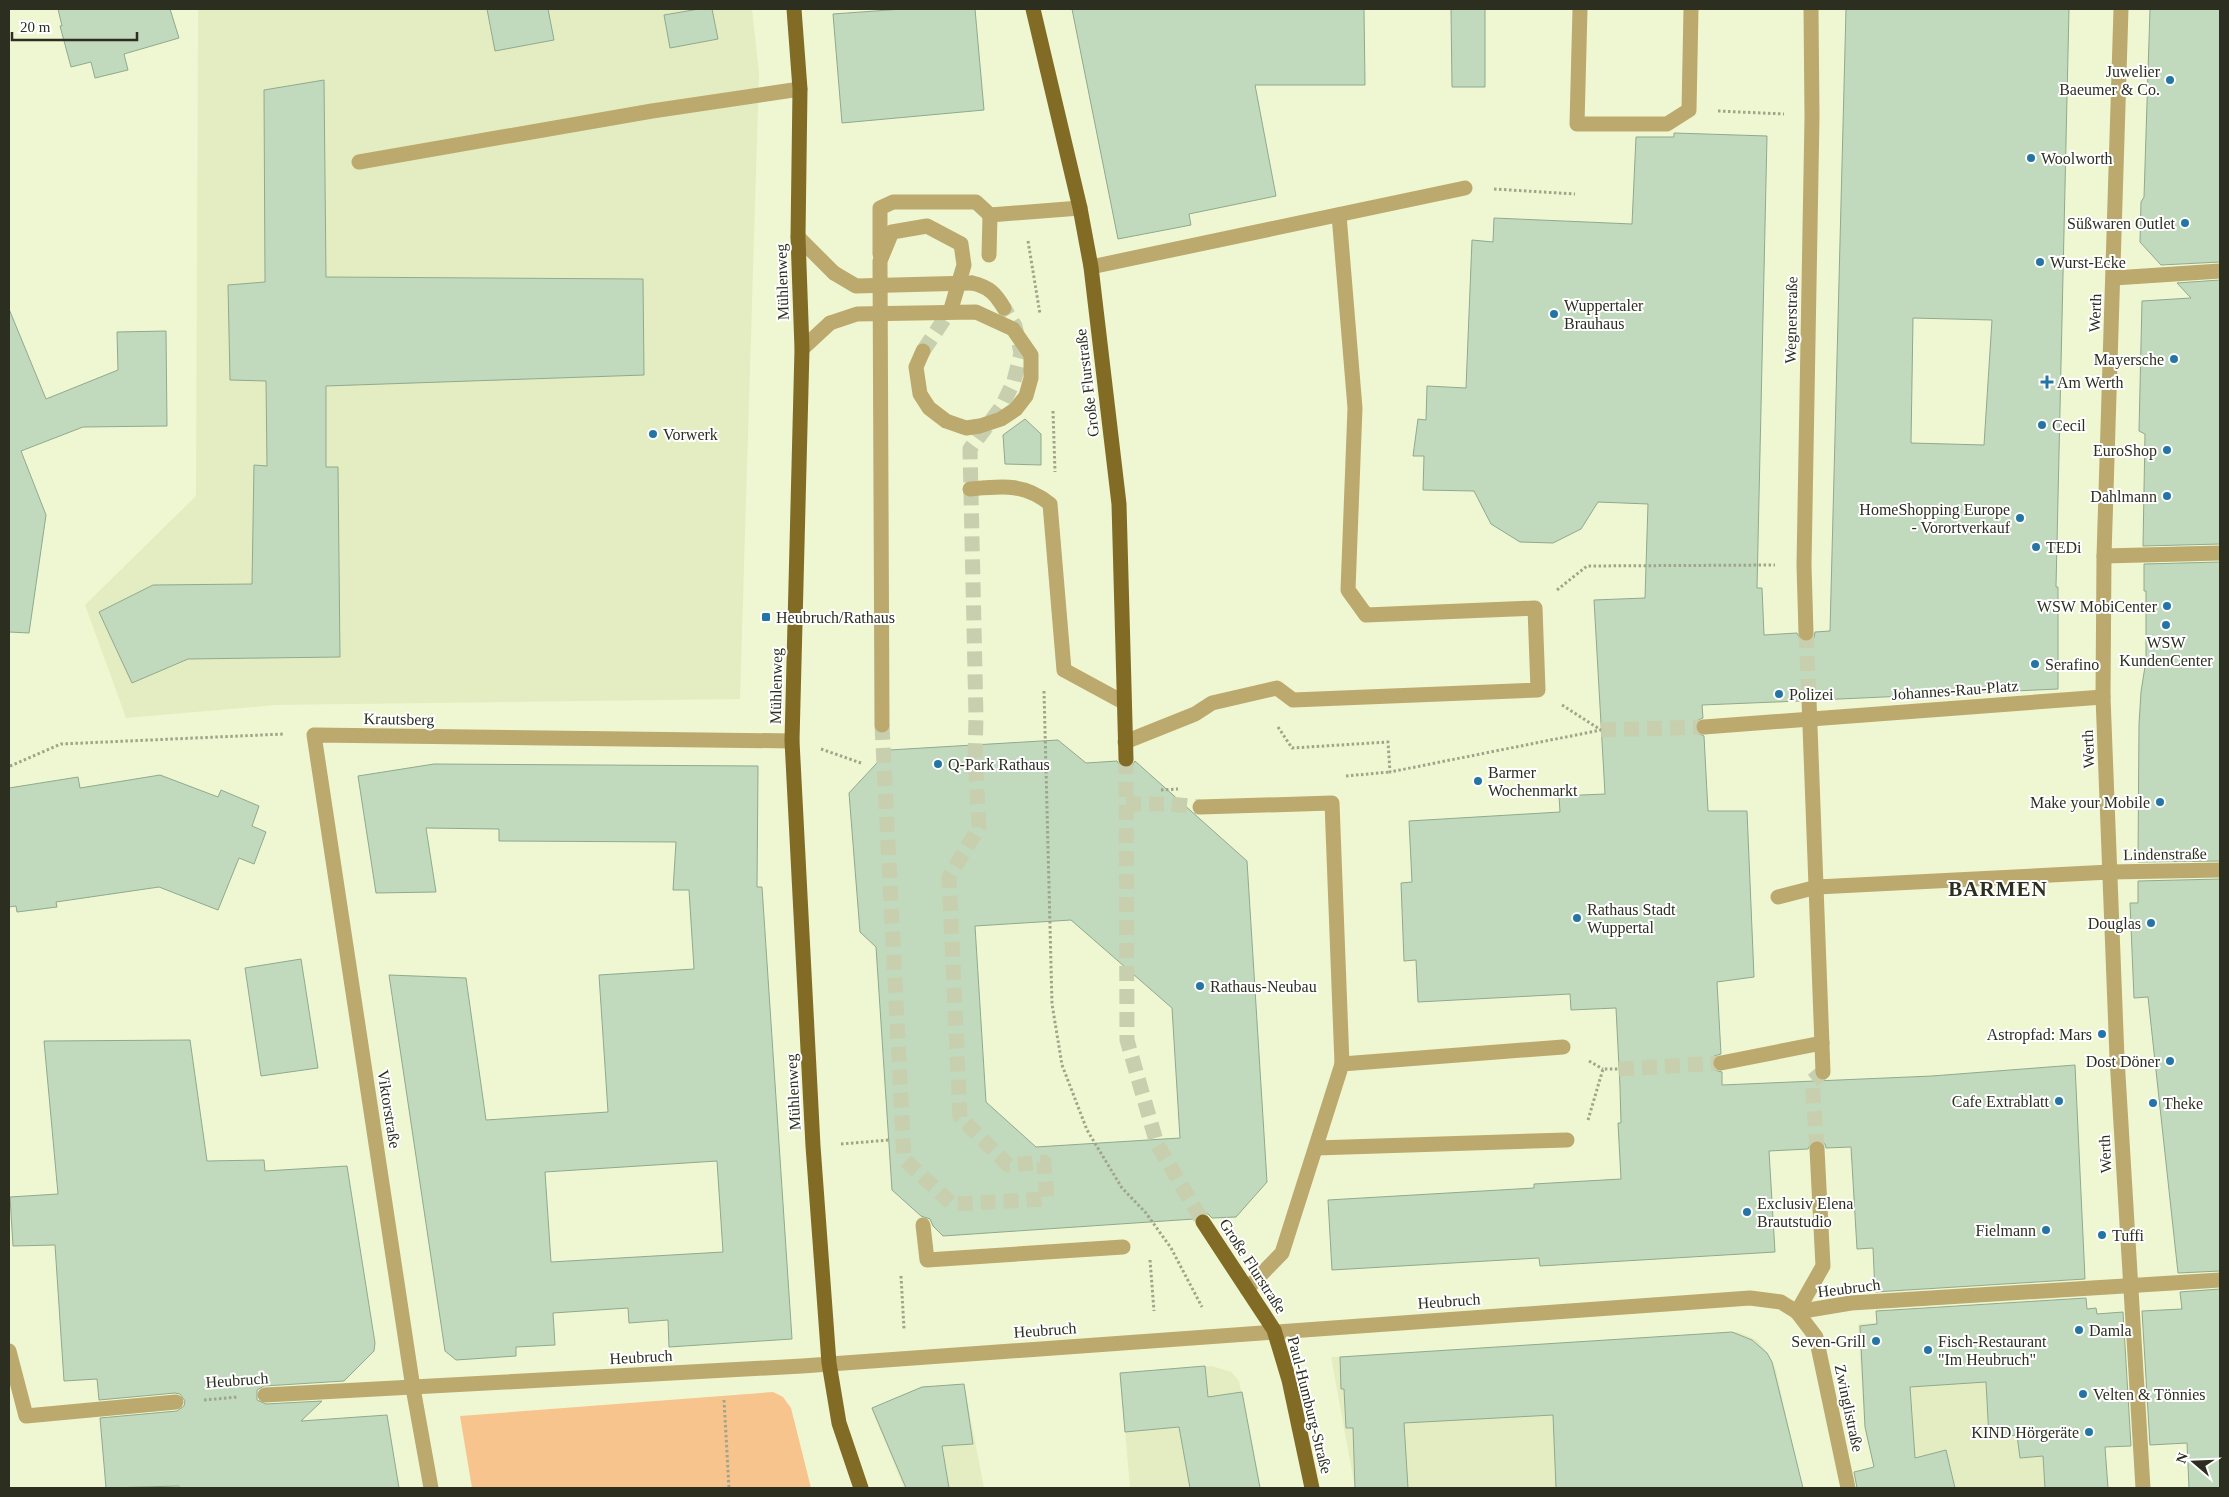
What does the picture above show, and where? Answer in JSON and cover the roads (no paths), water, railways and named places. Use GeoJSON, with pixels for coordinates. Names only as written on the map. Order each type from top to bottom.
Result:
{"type":"FeatureCollection","features":[{"type":"Feature","properties":{"kind":"main road","name":"Mühlenweg"},"geometry":{"type":"LineString","coordinates":[[794,9],[800,89],[798,237],[802,349],[792,741],[813,1146],[829,1363],[839,1423],[861,1488]]}},
{"type":"Feature","properties":{"kind":"main road","name":"Große Flurstraße"},"geometry":{"type":"LineString","coordinates":[[1033,9],[1080,208],[1091,267],[1119,504],[1126,759]]}},
{"type":"Feature","properties":{"kind":"main road","name":"Große Flurstraße"},"geometry":{"type":"LineString","coordinates":[[1203,1222],[1274,1330]]}},
{"type":"Feature","properties":{"kind":"main road","name":"Paul-Humburg-Straße"},"geometry":{"type":"LineString","coordinates":[[1274,1330],[1289,1380],[1312,1488]]}},
{"type":"Feature","properties":{"kind":"street"},"geometry":{"type":"LineString","coordinates":[[1580,9],[1577,124],[1667,124],[1689,110],[1691,9]]}},
{"type":"Feature","properties":{"kind":"street","name":"Wegnerstraße"},"geometry":{"type":"LineString","coordinates":[[1806,633],[1804,565],[1812,117],[1811,9]]}},
{"type":"Feature","properties":{"kind":"street","name":"Werth"},"geometry":{"type":"LineString","coordinates":[[2121,9],[2104,556],[2103,697],[2130,1285],[2143,1488]]}},
{"type":"Feature","properties":{"kind":"street"},"geometry":{"type":"LineString","coordinates":[[359,162],[652,111],[800,89]]}},
{"type":"Feature","properties":{"kind":"street"},"geometry":{"type":"LineString","coordinates":[[1091,267],[1465,188]]}},
{"type":"Feature","properties":{"kind":"street"},"geometry":{"type":"LineString","coordinates":[[882,725],[880,208],[893,202],[976,202],[990,215],[1080,208]]}},
{"type":"Feature","properties":{"kind":"street"},"geometry":{"type":"LineString","coordinates":[[989,255],[990,215]]}},
{"type":"Feature","properties":{"kind":"street"},"geometry":{"type":"LineString","coordinates":[[1125,742],[1195,714],[1212,703],[1277,688],[1293,700],[1538,690],[1535,608],[1366,615],[1348,590],[1355,408],[1339,215]]}},
{"type":"Feature","properties":{"kind":"street"},"geometry":{"type":"LineString","coordinates":[[880,261],[892,232],[927,226],[961,244],[964,265],[951,308]]}},
{"type":"Feature","properties":{"kind":"street"},"geometry":{"type":"LineString","coordinates":[[798,237],[834,273],[856,286],[972,282],[986,286],[996,294],[1004,308]]}},
{"type":"Feature","properties":{"kind":"street"},"geometry":{"type":"LineString","coordinates":[[2114,278],[2220,271]]}},
{"type":"Feature","properties":{"kind":"street"},"geometry":{"type":"LineString","coordinates":[[802,349],[830,323],[858,314],[976,312],[1013,329],[1031,356],[1031,378],[1026,396],[1016,408],[1001,420],[966,428],[946,421],[929,408],[920,394],[916,367],[923,351]]}},
{"type":"Feature","properties":{"kind":"street"},"geometry":{"type":"LineString","coordinates":[[970,489],[1008,486],[1036,493],[1050,504],[1064,670],[1123,702]]}},
{"type":"Feature","properties":{"kind":"street"},"geometry":{"type":"LineString","coordinates":[[2104,556],[2220,553]]}},
{"type":"Feature","properties":{"kind":"street","name":"Johannes-Rau-Platz"},"geometry":{"type":"LineString","coordinates":[[1704,727],[2103,697]]}},
{"type":"Feature","properties":{"kind":"street"},"geometry":{"type":"LineString","coordinates":[[1809,700],[1823,1072]]}},
{"type":"Feature","properties":{"kind":"street","name":"Krautsberg"},"geometry":{"type":"LineString","coordinates":[[314,735],[792,741]]}},
{"type":"Feature","properties":{"kind":"street","name":"Viktorstraße"},"geometry":{"type":"LineString","coordinates":[[314,735],[413,1388],[431,1488]]}},
{"type":"Feature","properties":{"kind":"street"},"geometry":{"type":"LineString","coordinates":[[1200,807],[1332,803],[1342,1064],[1282,1253],[1247,1289]]}},
{"type":"Feature","properties":{"kind":"street","name":"Lindenstraße"},"geometry":{"type":"LineString","coordinates":[[2110,872],[2220,870]]}},
{"type":"Feature","properties":{"kind":"street"},"geometry":{"type":"LineString","coordinates":[[1778,897],[1817,887],[2110,872]]}},
{"type":"Feature","properties":{"kind":"street"},"geometry":{"type":"LineString","coordinates":[[1721,1063],[1822,1043]]}},
{"type":"Feature","properties":{"kind":"street"},"geometry":{"type":"LineString","coordinates":[[1342,1064],[1563,1047]]}},
{"type":"Feature","properties":{"kind":"street"},"geometry":{"type":"LineString","coordinates":[[1316,1148],[1566,1140]]}},
{"type":"Feature","properties":{"kind":"street"},"geometry":{"type":"LineString","coordinates":[[1797,1312],[1823,1266],[1817,1149]]}},
{"type":"Feature","properties":{"kind":"street"},"geometry":{"type":"LineString","coordinates":[[923,1225],[926,1260],[1122,1247]]}},
{"type":"Feature","properties":{"kind":"street","name":"Heubruch"},"geometry":{"type":"LineString","coordinates":[[265,1395],[722,1370],[1750,1298],[1781,1302],[1797,1312],[1851,1303],[2220,1280]]}},
{"type":"Feature","properties":{"kind":"street","name":"Zwinglistraße"},"geometry":{"type":"LineString","coordinates":[[1797,1312],[1816,1337],[1848,1488]]}},
{"type":"Feature","properties":{"kind":"street"},"geometry":{"type":"LineString","coordinates":[[9,1351],[26,1416],[176,1402]]}},
{"type":"Feature","properties":{"kind":"tunnel"},"geometry":{"type":"LineString","coordinates":[[882,725],[904,1159],[952,1204],[1047,1199],[1044,1162],[1008,1165],[960,1117],[949,877],[979,827],[975,756],[976,717],[970,449],[1002,406],[1014,381],[1021,353],[1015,326],[1004,308]]}},
{"type":"Feature","properties":{"kind":"tunnel"},"geometry":{"type":"LineString","coordinates":[[923,351],[951,309]]}},
{"type":"Feature","properties":{"kind":"tunnel"},"geometry":{"type":"LineString","coordinates":[[1806,633],[1809,700]]}},
{"type":"Feature","properties":{"kind":"tunnel"},"geometry":{"type":"LineString","coordinates":[[1601,730],[1704,727]]}},
{"type":"Feature","properties":{"kind":"tunnel"},"geometry":{"type":"LineString","coordinates":[[1126,759],[1127,1040],[1157,1144],[1203,1222]]}},
{"type":"Feature","properties":{"kind":"tunnel"},"geometry":{"type":"LineString","coordinates":[[1126,804],[1170,804],[1200,807]]}},
{"type":"Feature","properties":{"kind":"tunnel"},"geometry":{"type":"LineString","coordinates":[[1619,1069],[1721,1063]]}},
{"type":"Feature","properties":{"kind":"tunnel"},"geometry":{"type":"LineString","coordinates":[[1817,1149],[1812,1081],[1823,1072]]}},
{"type":"Feature","properties":{"kind":"place","name":"Juwelier Baeumer & Co."},"geometry":{"type":"Point","coordinates":[2170,80]}},
{"type":"Feature","properties":{"kind":"place","name":"Woolworth"},"geometry":{"type":"Point","coordinates":[2031,158]}},
{"type":"Feature","properties":{"kind":"place","name":"Süßwaren Outlet"},"geometry":{"type":"Point","coordinates":[2185,223]}},
{"type":"Feature","properties":{"kind":"place","name":"Wurst-Ecke"},"geometry":{"type":"Point","coordinates":[2040,262]}},
{"type":"Feature","properties":{"kind":"place","name":"Wuppertaler Brauhaus"},"geometry":{"type":"Point","coordinates":[1554,314]}},
{"type":"Feature","properties":{"kind":"place","name":"Mayersche"},"geometry":{"type":"Point","coordinates":[2174,359]}},
{"type":"Feature","properties":{"kind":"place","name":"Am Werth"},"geometry":{"type":"Point","coordinates":[2047,382]}},
{"type":"Feature","properties":{"kind":"place","name":"Cecil"},"geometry":{"type":"Point","coordinates":[2042,425]}},
{"type":"Feature","properties":{"kind":"place","name":"Vorwerk"},"geometry":{"type":"Point","coordinates":[653,434]}},
{"type":"Feature","properties":{"kind":"place","name":"EuroShop"},"geometry":{"type":"Point","coordinates":[2167,450]}},
{"type":"Feature","properties":{"kind":"place","name":"Dahlmann"},"geometry":{"type":"Point","coordinates":[2167,496]}},
{"type":"Feature","properties":{"kind":"place","name":"HomeShopping Europe - Vorortverkauf"},"geometry":{"type":"Point","coordinates":[2020,518]}},
{"type":"Feature","properties":{"kind":"place","name":"TEDi"},"geometry":{"type":"Point","coordinates":[2036,547]}},
{"type":"Feature","properties":{"kind":"place","name":"WSW MobiCenter"},"geometry":{"type":"Point","coordinates":[2167,606]}},
{"type":"Feature","properties":{"kind":"place","name":"Heubruch/Rathaus"},"geometry":{"type":"Point","coordinates":[766,617]}},
{"type":"Feature","properties":{"kind":"place","name":"WSW KundenCenter"},"geometry":{"type":"Point","coordinates":[2166,625]}},
{"type":"Feature","properties":{"kind":"place","name":"Serafino"},"geometry":{"type":"Point","coordinates":[2035,664]}},
{"type":"Feature","properties":{"kind":"place","name":"Polizei"},"geometry":{"type":"Point","coordinates":[1779,694]}},
{"type":"Feature","properties":{"kind":"place","name":"Q-Park Rathaus"},"geometry":{"type":"Point","coordinates":[938,764]}},
{"type":"Feature","properties":{"kind":"place","name":"Barmer Wochenmarkt"},"geometry":{"type":"Point","coordinates":[1478,781]}},
{"type":"Feature","properties":{"kind":"place","name":"Make your Mobile"},"geometry":{"type":"Point","coordinates":[2160,802]}},
{"type":"Feature","properties":{"kind":"place","name":"Rathaus Stadt Wuppertal"},"geometry":{"type":"Point","coordinates":[1577,918]}},
{"type":"Feature","properties":{"kind":"place","name":"Douglas"},"geometry":{"type":"Point","coordinates":[2151,923]}},
{"type":"Feature","properties":{"kind":"place","name":"Rathaus-Neubau"},"geometry":{"type":"Point","coordinates":[1200,986]}},
{"type":"Feature","properties":{"kind":"place","name":"Astropfad: Mars"},"geometry":{"type":"Point","coordinates":[2102,1034]}},
{"type":"Feature","properties":{"kind":"place","name":"Dost Döner"},"geometry":{"type":"Point","coordinates":[2170,1061]}},
{"type":"Feature","properties":{"kind":"place","name":"Cafe Extrablatt"},"geometry":{"type":"Point","coordinates":[2059,1101]}},
{"type":"Feature","properties":{"kind":"place","name":"Theke"},"geometry":{"type":"Point","coordinates":[2153,1103]}},
{"type":"Feature","properties":{"kind":"place","name":"Exclusiv Elena Brautstudio"},"geometry":{"type":"Point","coordinates":[1747,1212]}},
{"type":"Feature","properties":{"kind":"place","name":"Fielmann"},"geometry":{"type":"Point","coordinates":[2046,1230]}},
{"type":"Feature","properties":{"kind":"place","name":"Tuffi"},"geometry":{"type":"Point","coordinates":[2102,1235]}},
{"type":"Feature","properties":{"kind":"place","name":"Damla"},"geometry":{"type":"Point","coordinates":[2079,1330]}},
{"type":"Feature","properties":{"kind":"place","name":"Seven-Grill"},"geometry":{"type":"Point","coordinates":[1876,1341]}},
{"type":"Feature","properties":{"kind":"place","name":"Fisch-Restaurant \"Im Heubruch\""},"geometry":{"type":"Point","coordinates":[1928,1350]}},
{"type":"Feature","properties":{"kind":"place","name":"Velten & Tönnies"},"geometry":{"type":"Point","coordinates":[2083,1394]}},
{"type":"Feature","properties":{"kind":"place","name":"KIND Hörgeräte"},"geometry":{"type":"Point","coordinates":[2089,1432]}},
{"type":"Feature","properties":{"kind":"district","name":"BARMEN"},"geometry":{"type":"Point","coordinates":[1998,889]}}]}
